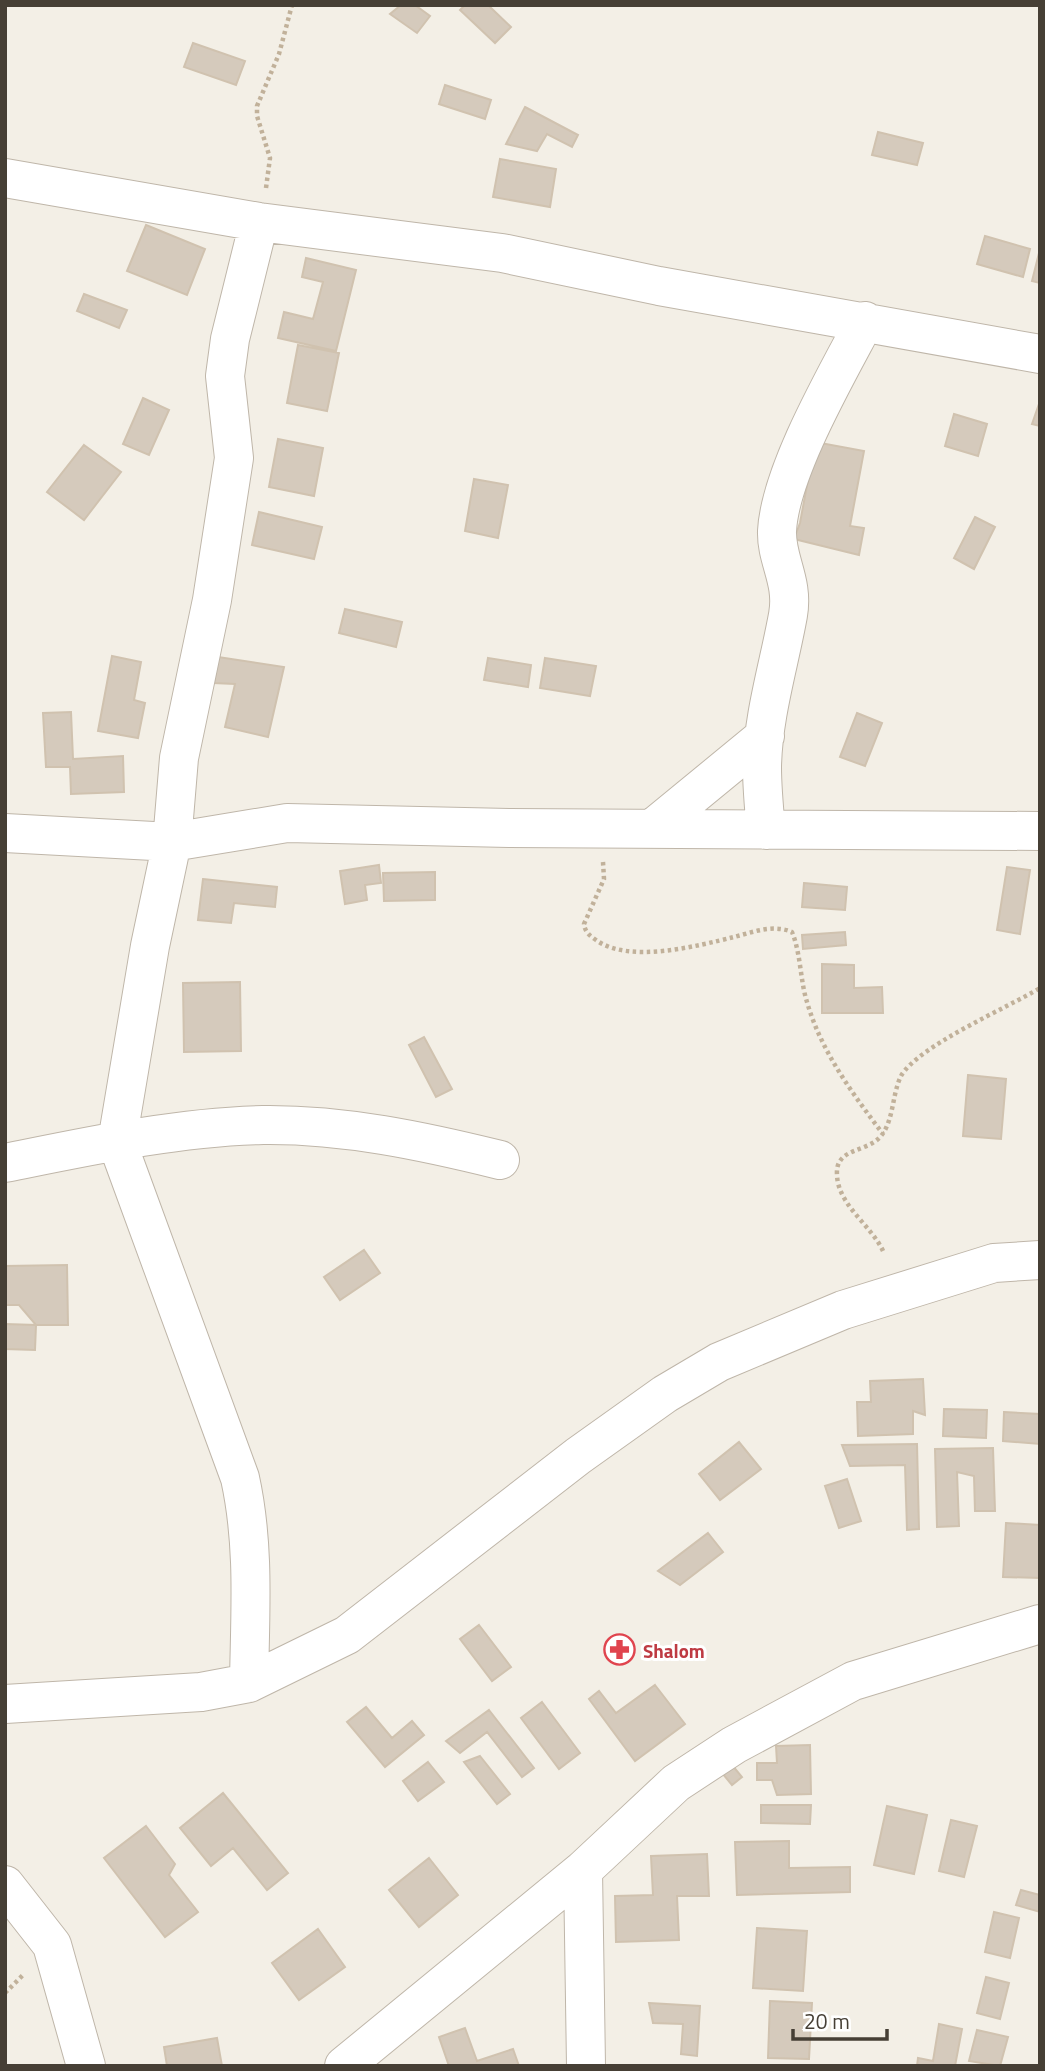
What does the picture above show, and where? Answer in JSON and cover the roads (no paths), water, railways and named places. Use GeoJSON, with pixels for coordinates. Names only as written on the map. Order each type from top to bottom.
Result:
{"type":"FeatureCollection","features":[{"type":"Feature","properties":{"kind":"street"},"geometry":{"type":"LineString","coordinates":[[5,178],[259,222],[502,253],[659,286],[1040,354]]}},
{"type":"Feature","properties":{"kind":"street"},"geometry":{"type":"LineString","coordinates":[[249,1684],[251,1554],[248,1516],[240,1478],[117,1142],[150,946],[172,842],[179,758],[212,600],[233,458],[225,376],[232,327],[259,222]]}},
{"type":"Feature","properties":{"kind":"street"},"geometry":{"type":"LineString","coordinates":[[766,830],[762,766],[789,599],[789,584],[777,534],[779,521],[793,472],[826,394],[865,321]]}},
{"type":"Feature","properties":{"kind":"street"},"geometry":{"type":"LineString","coordinates":[[653,828],[765,736]]}},
{"type":"Feature","properties":{"kind":"street"},"geometry":{"type":"LineString","coordinates":[[5,832],[172,842],[287,823],[1040,831]]}},
{"type":"Feature","properties":{"kind":"street"},"geometry":{"type":"LineString","coordinates":[[5,1163],[117,1142],[264,1125],[346,1130],[432,1143],[500,1160]]}},
{"type":"Feature","properties":{"kind":"street"},"geometry":{"type":"LineString","coordinates":[[5,1704],[201,1692],[249,1684],[347,1634],[578,1456],[665,1394],[719,1362],[855,1306],[994,1263],[1040,1260]]}},
{"type":"Feature","properties":{"kind":"street"},"geometry":{"type":"LineString","coordinates":[[344,2066],[583,1870],[676,1783],[734,1745],[853,1681],[1040,1624]]}},
{"type":"Feature","properties":{"kind":"street"},"geometry":{"type":"LineString","coordinates":[[583,1870],[586,2066]]}},
{"type":"Feature","properties":{"kind":"street"},"geometry":{"type":"LineString","coordinates":[[5,1885],[52,1945],[86,2066]]}},
{"type":"Feature","properties":{"kind":"place","name":"Shalom"},"geometry":{"type":"Point","coordinates":[620,1650]}}]}
